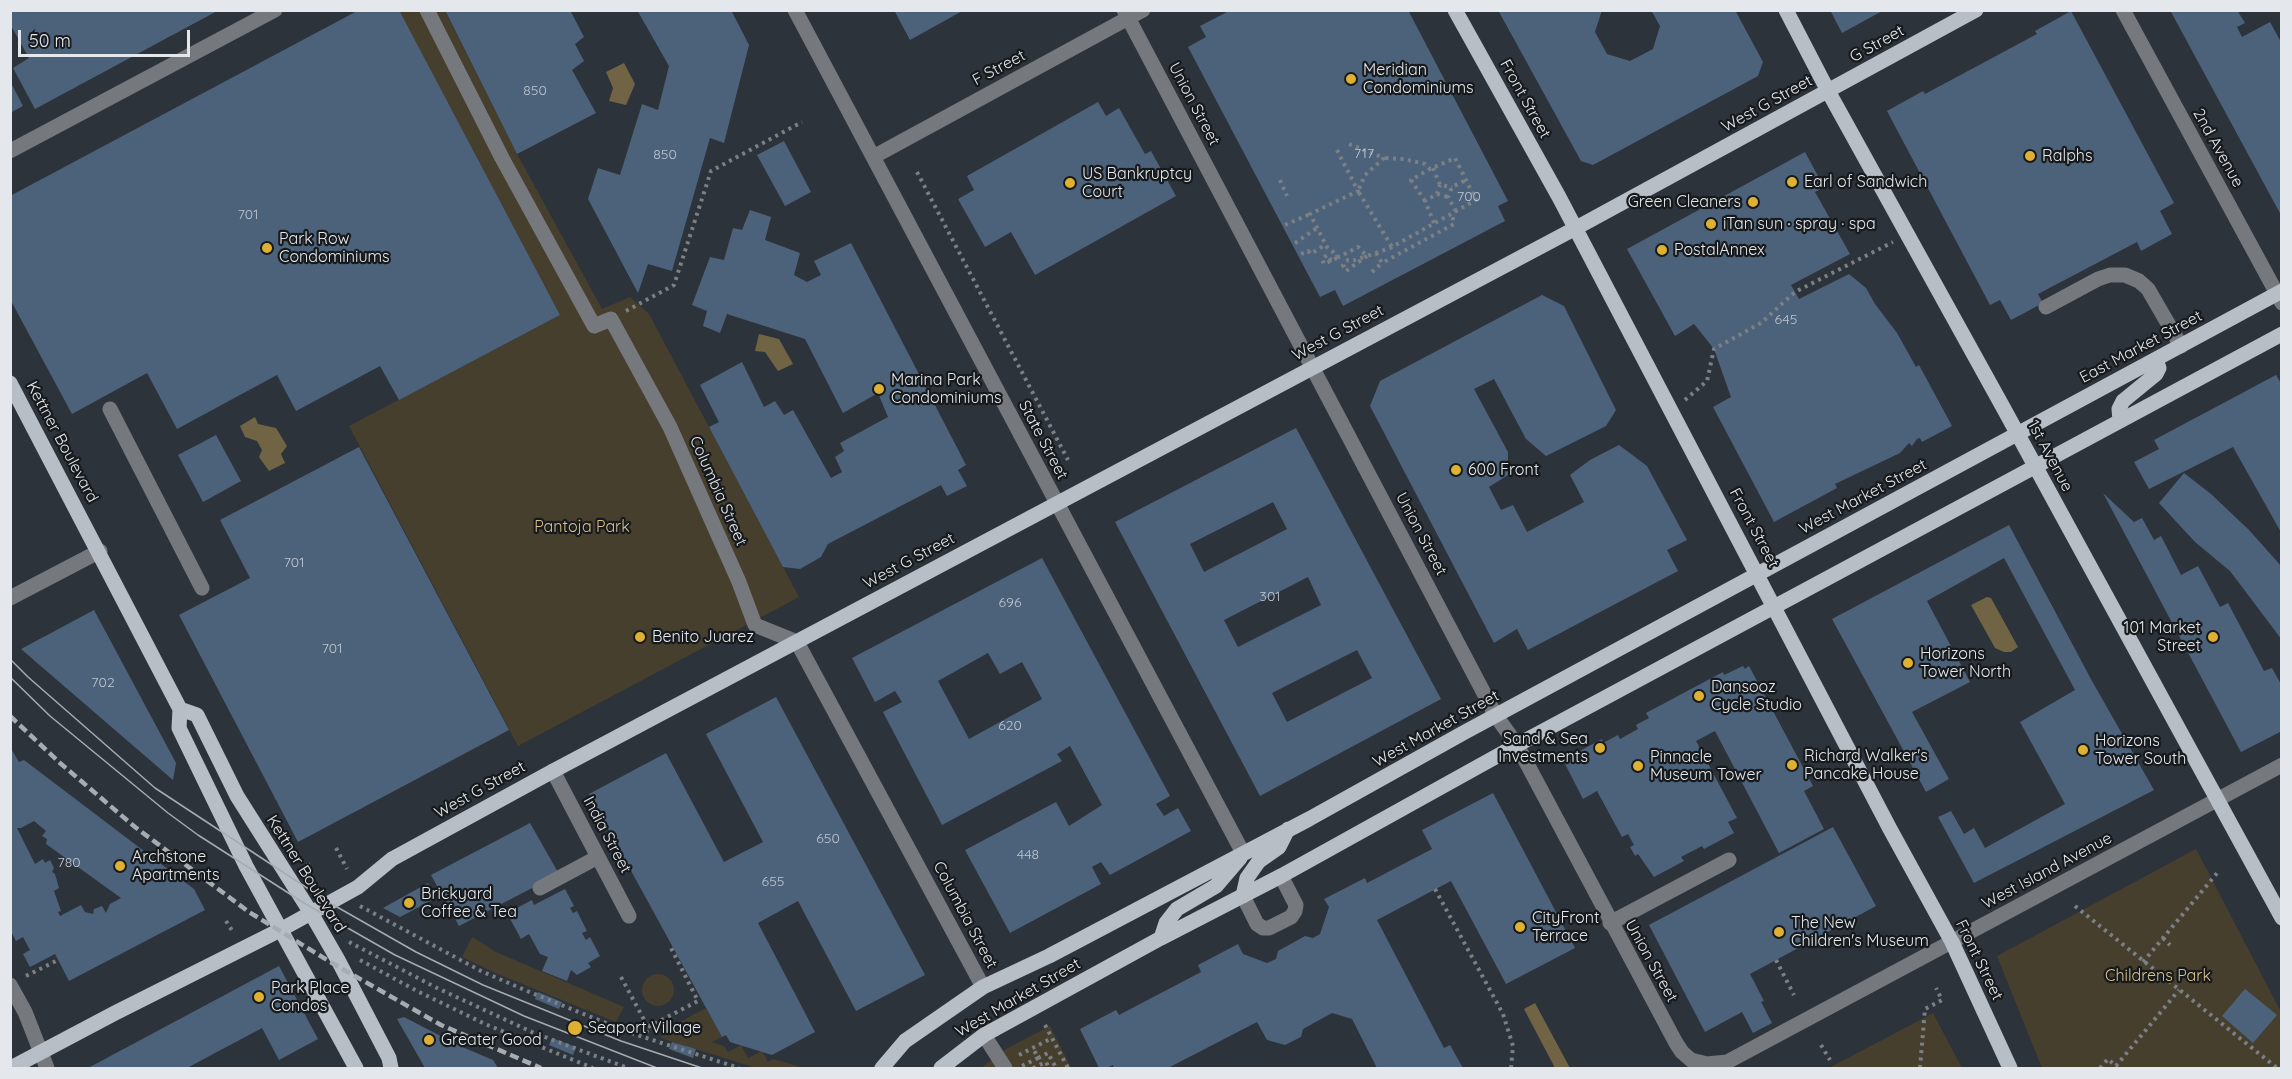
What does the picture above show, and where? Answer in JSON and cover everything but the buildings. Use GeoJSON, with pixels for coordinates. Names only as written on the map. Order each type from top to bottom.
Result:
{"type":"FeatureCollection","features":[{"type":"Feature","properties":{"kind":"main road","name":"Front Street"},"geometry":{"type":"LineString","coordinates":[[1455,10],[1576,228],[1890,829],[1952,942],[2010,1068]]}},
{"type":"Feature","properties":{"kind":"main road","name":"1st Avenue"},"geometry":{"type":"LineString","coordinates":[[1786,10],[1828,91],[2282,918]]}},
{"type":"Feature","properties":{"kind":"main road","name":"G Street"},"geometry":{"type":"LineString","coordinates":[[1828,91],[1976,10]]}},
{"type":"Feature","properties":{"kind":"main road","name":"West G Street"},"geometry":{"type":"LineString","coordinates":[[11,1068],[282,929],[358,887],[392,859],[553,771],[1576,228],[1828,91]]}},
{"type":"Feature","properties":{"kind":"main road","name":"East Market Street"},"geometry":{"type":"LineString","coordinates":[[2018,434],[2156,359],[2280,296]]}},
{"type":"Feature","properties":{"kind":"main road"},"geometry":{"type":"LineString","coordinates":[[2035,466],[2282,334]]}},
{"type":"Feature","properties":{"kind":"main road"},"geometry":{"type":"LineString","coordinates":[[2120,421],[2119,409],[2122,401],[2156,374],[2159,368],[2156,359]]}},
{"type":"Feature","properties":{"kind":"main road","name":"Kettner Boulevard"},"geometry":{"type":"LineString","coordinates":[[10,383],[100,551],[180,709],[179,728],[246,866],[356,1068]]}},
{"type":"Feature","properties":{"kind":"main road","name":"West Market Street"},"geometry":{"type":"LineString","coordinates":[[882,1068],[905,1041],[984,987],[1049,956],[1288,829],[2018,434]]}},
{"type":"Feature","properties":{"kind":"main road","name":"West Market Street"},"geometry":{"type":"LineString","coordinates":[[941,1068],[984,1035],[2035,466]]}},
{"type":"Feature","properties":{"kind":"main road","name":"Kettner Boulevard"},"geometry":{"type":"LineString","coordinates":[[180,709],[197,715],[237,796],[311,913],[389,1058],[391,1068]]}},
{"type":"Feature","properties":{"kind":"main road"},"geometry":{"type":"LineString","coordinates":[[1243,896],[1246,878],[1259,861],[1279,847],[1288,829]]}},
{"type":"Feature","properties":{"kind":"main road"},"geometry":{"type":"LineString","coordinates":[[1161,938],[1166,923],[1177,909],[1216,886],[1243,853]]}},
{"type":"Feature","properties":{"kind":"street"},"geometry":{"type":"LineString","coordinates":[[10,151],[275,10]]}},
{"type":"Feature","properties":{"kind":"street"},"geometry":{"type":"LineString","coordinates":[[427,10],[502,158],[594,326],[611,319]]}},
{"type":"Feature","properties":{"kind":"street","name":"State Street"},"geometry":{"type":"LineString","coordinates":[[795,10],[1243,853]]}},
{"type":"Feature","properties":{"kind":"street","name":"F Street"},"geometry":{"type":"LineString","coordinates":[[873,157],[1126,14],[1143,10]]}},
{"type":"Feature","properties":{"kind":"street","name":"2nd Avenue"},"geometry":{"type":"LineString","coordinates":[[2123,10],[2280,296]]}},
{"type":"Feature","properties":{"kind":"street","name":"Union Street"},"geometry":{"type":"LineString","coordinates":[[1126,14],[1496,716],[1516,745],[1676,1043],[1690,1060],[1700,1062]]}},
{"type":"Feature","properties":{"kind":"street"},"geometry":{"type":"LineString","coordinates":[[2046,307],[2098,279],[2110,275],[2125,275],[2139,281],[2148,289],[2181,346]]}},
{"type":"Feature","properties":{"kind":"street","name":"Columbia Street"},"geometry":{"type":"LineString","coordinates":[[611,319],[670,427],[739,582],[755,625],[797,642],[984,987]]}},
{"type":"Feature","properties":{"kind":"street"},"geometry":{"type":"LineString","coordinates":[[110,409],[202,588]]}},
{"type":"Feature","properties":{"kind":"street"},"geometry":{"type":"LineString","coordinates":[[10,598],[100,551]]}},
{"type":"Feature","properties":{"kind":"street","name":"West Island Avenue"},"geometry":{"type":"LineString","coordinates":[[1700,1062],[1717,1065],[1727,1062],[2282,765]]}},
{"type":"Feature","properties":{"kind":"street","name":"India Street"},"geometry":{"type":"LineString","coordinates":[[553,771],[629,916]]}},
{"type":"Feature","properties":{"kind":"street"},"geometry":{"type":"LineString","coordinates":[[540,888],[598,857]]}},
{"type":"Feature","properties":{"kind":"street"},"geometry":{"type":"LineString","coordinates":[[1610,922],[1729,860]]}},
{"type":"Feature","properties":{"kind":"street"},"geometry":{"type":"LineString","coordinates":[[1243,896],[1257,924],[1263,928],[1269,928],[1291,917],[1296,905],[1281,876]]}},
{"type":"Feature","properties":{"kind":"street"},"geometry":{"type":"LineString","coordinates":[[15,982],[47,1068]]}},
{"type":"Feature","properties":{"kind":"street"},"geometry":{"type":"LineString","coordinates":[[984,1035],[1004,1066]]}},
{"type":"Feature","properties":{"kind":"path"},"geometry":{"type":"LineString","coordinates":[[611,319],[674,285],[711,171],[802,122]]}},
{"type":"Feature","properties":{"kind":"path"},"geometry":{"type":"LineString","coordinates":[[1349,144],[1384,158],[1404,159],[1425,164],[1431,168],[1440,184],[1437,194],[1425,201]]}},
{"type":"Feature","properties":{"kind":"path"},"geometry":{"type":"LineString","coordinates":[[1337,150],[1358,191],[1392,247]]}},
{"type":"Feature","properties":{"kind":"path"},"geometry":{"type":"LineString","coordinates":[[1285,225],[1358,191],[1365,175],[1384,158]]}},
{"type":"Feature","properties":{"kind":"path"},"geometry":{"type":"LineString","coordinates":[[1367,256],[1346,271],[1343,265],[1348,261],[1392,247],[1434,224],[1476,200],[1455,158],[1411,180],[1425,201],[1434,224]]}},
{"type":"Feature","properties":{"kind":"path"},"geometry":{"type":"LineString","coordinates":[[917,172],[1068,460]]}},
{"type":"Feature","properties":{"kind":"path"},"geometry":{"type":"LineString","coordinates":[[1280,180],[1287,196]]}},
{"type":"Feature","properties":{"kind":"path"},"geometry":{"type":"LineString","coordinates":[[1440,184],[1452,187],[1466,180]]}},
{"type":"Feature","properties":{"kind":"path"},"geometry":{"type":"LineString","coordinates":[[1372,272],[1382,263],[1454,224],[1454,212],[1448,197],[1452,187]]}},
{"type":"Feature","properties":{"kind":"path"},"geometry":{"type":"LineString","coordinates":[[1437,194],[1448,197]]}},
{"type":"Feature","properties":{"kind":"path"},"geometry":{"type":"LineString","coordinates":[[1310,214],[1326,244],[1339,257],[1358,247],[1367,256]]}},
{"type":"Feature","properties":{"kind":"path"},"geometry":{"type":"LineString","coordinates":[[1295,243],[1317,228]]}},
{"type":"Feature","properties":{"kind":"path"},"geometry":{"type":"LineString","coordinates":[[1301,254],[1308,251],[1311,254],[1326,244]]}},
{"type":"Feature","properties":{"kind":"path"},"geometry":{"type":"LineString","coordinates":[[1671,408],[1691,396],[1707,381],[1714,349],[1761,323],[1795,292],[1877,250]]}},
{"type":"Feature","properties":{"kind":"path"},"geometry":{"type":"LineString","coordinates":[[1376,253],[1382,263]]}},
{"type":"Feature","properties":{"kind":"path"},"geometry":{"type":"LineString","coordinates":[[336,848],[347,869]]}},
{"type":"Feature","properties":{"kind":"path"},"geometry":{"type":"LineString","coordinates":[[308,863],[310,876]]}},
{"type":"Feature","properties":{"kind":"path"},"geometry":{"type":"LineString","coordinates":[[2144,962],[2218,872]]}},
{"type":"Feature","properties":{"kind":"path"},"geometry":{"type":"LineString","coordinates":[[1435,889],[1503,1014],[1513,1046],[1511,1068]]}},
{"type":"Feature","properties":{"kind":"path"},"geometry":{"type":"LineString","coordinates":[[360,906],[490,975],[582,1014],[739,1068]]}},
{"type":"Feature","properties":{"kind":"path"},"geometry":{"type":"LineString","coordinates":[[2075,906],[2277,1068]]}},
{"type":"Feature","properties":{"kind":"path"},"geometry":{"type":"LineString","coordinates":[[226,921],[233,932]]}},
{"type":"Feature","properties":{"kind":"path"},"geometry":{"type":"LineString","coordinates":[[2163,938],[2170,945]]}},
{"type":"Feature","properties":{"kind":"path"},"geometry":{"type":"LineString","coordinates":[[342,942],[349,942],[437,988],[534,1033],[628,1068]]}},
{"type":"Feature","properties":{"kind":"path"},"geometry":{"type":"LineString","coordinates":[[648,1027],[698,1001],[671,948]]}},
{"type":"Feature","properties":{"kind":"path"},"geometry":{"type":"LineString","coordinates":[[353,956],[417,991],[485,1024],[593,1068]]}},
{"type":"Feature","properties":{"kind":"path"},"geometry":{"type":"LineString","coordinates":[[15,982],[58,960]]}},
{"type":"Feature","properties":{"kind":"path"},"geometry":{"type":"LineString","coordinates":[[1776,960],[1794,995]]}},
{"type":"Feature","properties":{"kind":"path"},"geometry":{"type":"LineString","coordinates":[[621,977],[648,1027],[645,1037]]}},
{"type":"Feature","properties":{"kind":"path"},"geometry":{"type":"LineString","coordinates":[[1920,1068],[1925,1009],[1942,1000],[1936,988]]}},
{"type":"Feature","properties":{"kind":"path"},"geometry":{"type":"LineString","coordinates":[[2100,1068],[2108,1059],[2115,1065],[2179,990]]}},
{"type":"Feature","properties":{"kind":"path"},"geometry":{"type":"LineString","coordinates":[[1045,1025],[1068,1068]]}},
{"type":"Feature","properties":{"kind":"path"},"geometry":{"type":"LineString","coordinates":[[1004,1066],[1052,1038]]}},
{"type":"Feature","properties":{"kind":"path"},"geometry":{"type":"LineString","coordinates":[[1821,1045],[1830,1060]]}},
{"type":"Feature","properties":{"kind":"path"},"geometry":{"type":"LineString","coordinates":[[1033,1048],[1038,1058]]}},
{"type":"Feature","properties":{"kind":"path"},"geometry":{"type":"LineString","coordinates":[[1021,1068],[1048,1053],[1056,1068]]}},
{"type":"Feature","properties":{"kind":"path"},"geometry":{"type":"LineString","coordinates":[[1033,1068],[1046,1062],[1049,1068]]}},
{"type":"Feature","properties":{"kind":"green space","name":"Pantoja Park"},"geometry":{"type":"Polygon","coordinates":[[[399,11],[445,11],[517,154],[602,309],[630,297],[649,314],[799,597],[518,746],[349,426],[560,315],[399,11]]]}},
{"type":"Feature","properties":{"kind":"green space","name":"Childrens Park"},"geometry":{"type":"Polygon","coordinates":[[[2196,849],[2281,1012],[2281,1068],[2042,1068],[1997,956],[2196,849]]]}},
{"type":"Feature","properties":{"kind":"green space"},"geometry":{"type":"Polygon","coordinates":[[[472,937],[496,952],[624,1007],[616,1022],[498,974],[462,957],[472,937]]]}},
{"type":"Feature","properties":{"kind":"green space"},"geometry":{"type":"Polygon","coordinates":[[[658,974],[669,979],[674,990],[669,1001],[658,1006],[647,1001],[642,990],[647,979],[658,974]]]}},
{"type":"Feature","properties":{"kind":"green space"},"geometry":{"type":"Polygon","coordinates":[[[706,1008],[722,1037],[712,1042],[724,1046],[728,1052],[741,1045],[748,1058],[762,1051],[768,1062],[773,1059],[804,1068],[756,1068],[661,1038],[663,1031],[706,1008]]]}},
{"type":"Feature","properties":{"kind":"green space"},"geometry":{"type":"Polygon","coordinates":[[[1933,1013],[1962,1068],[1829,1068],[1920,1020],[1933,1013]]]}},
{"type":"Feature","properties":{"kind":"green space"},"geometry":{"type":"Polygon","coordinates":[[[1050,1026],[1071,1068],[981,1068],[1006,1049],[1050,1026]]]}},
{"type":"Feature","properties":{"kind":"shaded area"},"geometry":{"type":"Polygon","coordinates":[[[624,63],[635,84],[626,105],[609,101],[613,88],[606,72],[624,63]]]}},
{"type":"Feature","properties":{"kind":"shaded area"},"geometry":{"type":"Polygon","coordinates":[[[759,334],[779,339],[793,364],[778,371],[765,352],[755,351],[759,334]]]}},
{"type":"Feature","properties":{"kind":"shaded area"},"geometry":{"type":"Polygon","coordinates":[[[255,417],[258,424],[276,428],[287,446],[281,454],[285,463],[269,471],[259,457],[262,450],[257,441],[245,437],[240,426],[255,417]]]}},
{"type":"Feature","properties":{"kind":"shaded area"},"geometry":{"type":"Polygon","coordinates":[[[1987,597],[1991,598],[2018,647],[2011,652],[1995,648],[1971,605],[1987,597]]]}},
{"type":"Feature","properties":{"kind":"shaded area"},"geometry":{"type":"Polygon","coordinates":[[[1535,1003],[1570,1068],[1555,1068],[1524,1009],[1535,1003]]]}},
{"type":"Feature","properties":{"kind":"tram line"},"geometry":{"type":"LineString","coordinates":[[10,659],[155,788],[330,903],[416,952],[483,985],[621,1041],[702,1068]]}},
{"type":"Feature","properties":{"kind":"tram line"},"geometry":{"type":"LineString","coordinates":[[10,677],[50,716],[168,813],[304,903],[395,955],[524,1016],[657,1068]]}},
{"type":"Feature","properties":{"kind":"railway"},"geometry":{"type":"LineString","coordinates":[[10,716],[60,763],[135,827],[249,912],[332,963],[441,1025],[541,1068]]}},
{"type":"Feature","properties":{"kind":"place","name":"Meridian Condominiums"},"geometry":{"type":"Point","coordinates":[1351,79]}},
{"type":"Feature","properties":{"kind":"place","name":"Ralphs"},"geometry":{"type":"Point","coordinates":[2030,156]}},
{"type":"Feature","properties":{"kind":"place","name":"Earl of Sandwich"},"geometry":{"type":"Point","coordinates":[1792,182]}},
{"type":"Feature","properties":{"kind":"place","name":"US Bankruptcy Court"},"geometry":{"type":"Point","coordinates":[1070,183]}},
{"type":"Feature","properties":{"kind":"place","name":"Green Cleaners"},"geometry":{"type":"Point","coordinates":[1753,202]}},
{"type":"Feature","properties":{"kind":"place","name":"iTan sun · spray · spa"},"geometry":{"type":"Point","coordinates":[1711,224]}},
{"type":"Feature","properties":{"kind":"place","name":"Park Row Condominiums"},"geometry":{"type":"Point","coordinates":[267,248]}},
{"type":"Feature","properties":{"kind":"place","name":"PostalAnnex"},"geometry":{"type":"Point","coordinates":[1662,250]}},
{"type":"Feature","properties":{"kind":"place","name":"Marina Park Condominiums"},"geometry":{"type":"Point","coordinates":[879,389]}},
{"type":"Feature","properties":{"kind":"place","name":"600 Front"},"geometry":{"type":"Point","coordinates":[1456,470]}},
{"type":"Feature","properties":{"kind":"place","name":"Benito Juarez"},"geometry":{"type":"Point","coordinates":[640,637]}},
{"type":"Feature","properties":{"kind":"place","name":"101 Market Street"},"geometry":{"type":"Point","coordinates":[2213,637]}},
{"type":"Feature","properties":{"kind":"place","name":"Horizons Tower North"},"geometry":{"type":"Point","coordinates":[1908,663]}},
{"type":"Feature","properties":{"kind":"place","name":"Dansooz Cycle Studio"},"geometry":{"type":"Point","coordinates":[1699,696]}},
{"type":"Feature","properties":{"kind":"place","name":"Sand & Sea Investments"},"geometry":{"type":"Point","coordinates":[1600,748]}},
{"type":"Feature","properties":{"kind":"place","name":"Horizons Tower South"},"geometry":{"type":"Point","coordinates":[2083,750]}},
{"type":"Feature","properties":{"kind":"place","name":"Richard Walker's Pancake House"},"geometry":{"type":"Point","coordinates":[1792,765]}},
{"type":"Feature","properties":{"kind":"place","name":"Pinnacle Museum Tower"},"geometry":{"type":"Point","coordinates":[1638,766]}},
{"type":"Feature","properties":{"kind":"place","name":"Archstone Apartments"},"geometry":{"type":"Point","coordinates":[120,866]}},
{"type":"Feature","properties":{"kind":"place","name":"Brickyard Coffee & Tea"},"geometry":{"type":"Point","coordinates":[409,903]}},
{"type":"Feature","properties":{"kind":"place","name":"CityFront Terrace"},"geometry":{"type":"Point","coordinates":[1520,927]}},
{"type":"Feature","properties":{"kind":"place","name":"The New Children's Museum"},"geometry":{"type":"Point","coordinates":[1779,932]}},
{"type":"Feature","properties":{"kind":"place","name":"Park Place Condos"},"geometry":{"type":"Point","coordinates":[259,997]}},
{"type":"Feature","properties":{"kind":"place","name":"Seaport Village"},"geometry":{"type":"Point","coordinates":[575,1028]}},
{"type":"Feature","properties":{"kind":"place","name":"Greater Good"},"geometry":{"type":"Point","coordinates":[429,1040]}}]}
